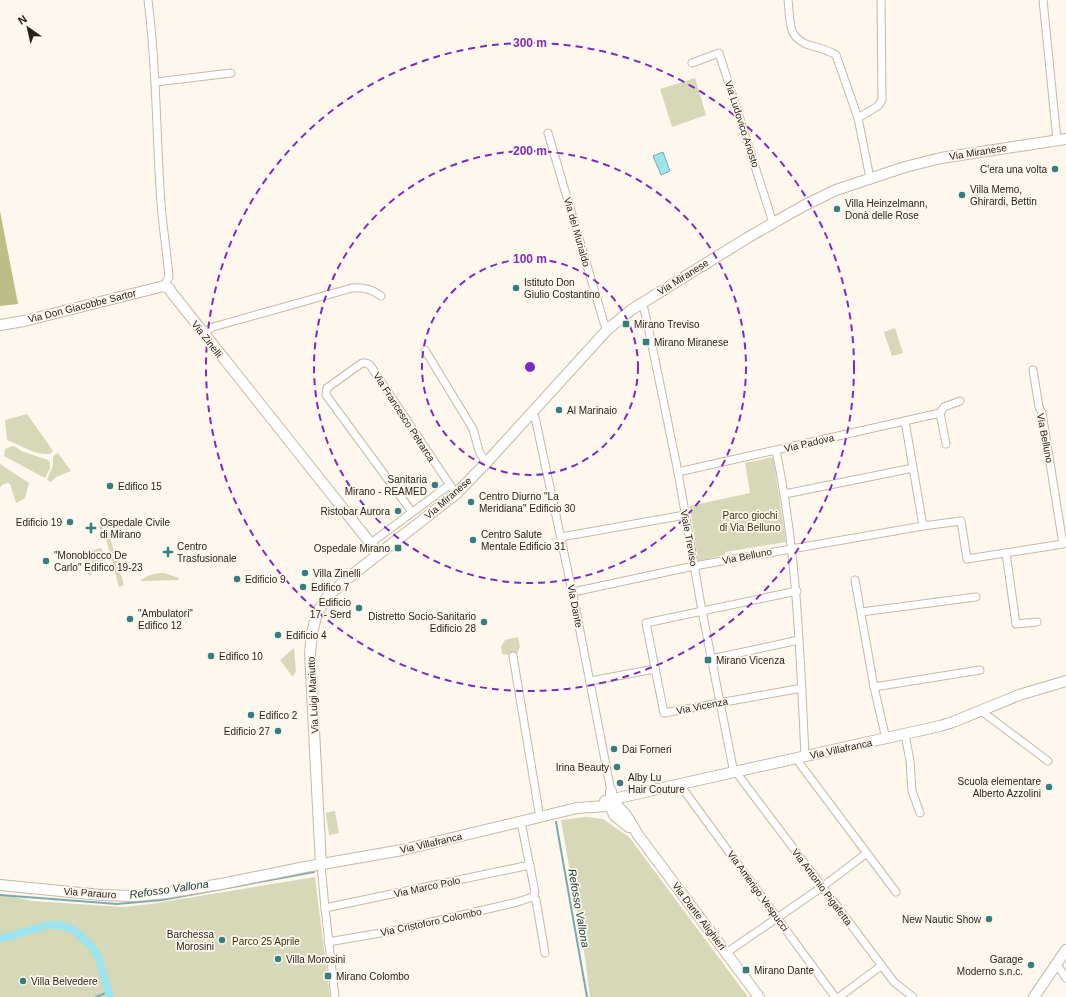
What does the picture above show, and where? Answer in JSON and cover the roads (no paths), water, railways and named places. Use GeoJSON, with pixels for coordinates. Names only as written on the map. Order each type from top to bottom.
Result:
{"type":"FeatureCollection","features":[{"type":"Feature","properties":{"kind":"main road","name":"Via Miranese"},"geometry":{"type":"LineString","coordinates":[[379,554],[456,494],[607,330],[640,304],[685,275],[820,197],[870,178],[941,158],[1062,139]]}},
{"type":"Feature","properties":{"kind":"main road","name":"Via Don Giacobbe Sartor"},"geometry":{"type":"LineString","coordinates":[[0,325],[24,321],[164,286]]}},
{"type":"Feature","properties":{"kind":"main road","name":"Via Zinelli"},"geometry":{"type":"LineString","coordinates":[[164,286],[169,288],[379,554]]}},
{"type":"Feature","properties":{"kind":"main road","name":"Via Luigi Mariutto"},"geometry":{"type":"LineString","coordinates":[[321,865],[310,653],[313,624],[317,613],[328,596],[379,554]]}},
{"type":"Feature","properties":{"kind":"main road","name":"Via Villafranca"},"geometry":{"type":"LineString","coordinates":[[321,865],[402,850],[540,818],[593,802],[611,801],[618,798],[886,739],[953,722],[1019,695],[1066,681]]}},
{"type":"Feature","properties":{"kind":"main road","name":"Via Dante"},"geometry":{"type":"LineString","coordinates":[[611,791],[611,801]]}},
{"type":"Feature","properties":{"kind":"main road"},"geometry":{"type":"LineString","coordinates":[[611,801],[611,807],[617,818]]}},
{"type":"Feature","properties":{"kind":"main road","name":"Via Dante Alighieri"},"geometry":{"type":"LineString","coordinates":[[611,801],[623,813],[759,997]]}},
{"type":"Feature","properties":{"kind":"main road","name":"Via Villafranca"},"geometry":{"type":"LineString","coordinates":[[577,808],[598,811],[617,818]]}},
{"type":"Feature","properties":{"kind":"main road","name":"Via Dante Alighieri"},"geometry":{"type":"LineString","coordinates":[[617,818],[638,835]]}},
{"type":"Feature","properties":{"kind":"main road","name":"Via Parauro"},"geometry":{"type":"LineString","coordinates":[[0,885],[101,895],[134,896],[221,884],[321,865]]}},
{"type":"Feature","properties":{"kind":"main road"},"geometry":{"type":"LineString","coordinates":[[1034,997],[1066,950]]}},
{"type":"Feature","properties":{"kind":"street"},"geometry":{"type":"LineString","coordinates":[[148,0],[156,82],[162,205],[169,277],[164,286]]}},
{"type":"Feature","properties":{"kind":"street"},"geometry":{"type":"LineString","coordinates":[[788,0],[792,28],[796,39],[804,44],[830,51],[836,55],[858,118],[870,178]]}},
{"type":"Feature","properties":{"kind":"street"},"geometry":{"type":"LineString","coordinates":[[858,118],[878,106],[882,100],[881,0]]}},
{"type":"Feature","properties":{"kind":"street"},"geometry":{"type":"LineString","coordinates":[[1043,0],[1062,139]]}},
{"type":"Feature","properties":{"kind":"street","name":"Via Ludovico Ariosto"},"geometry":{"type":"LineString","coordinates":[[692,63],[719,53],[773,223]]}},
{"type":"Feature","properties":{"kind":"street"},"geometry":{"type":"LineString","coordinates":[[156,82],[231,73]]}},
{"type":"Feature","properties":{"kind":"street","name":"Via del Murialdo"},"geometry":{"type":"LineString","coordinates":[[548,133],[607,330]]}},
{"type":"Feature","properties":{"kind":"street"},"geometry":{"type":"LineString","coordinates":[[203,333],[213,327],[352,288],[359,287],[374,290],[381,296]]}},
{"type":"Feature","properties":{"kind":"street","name":"Viale Treviso"},"geometry":{"type":"LineString","coordinates":[[640,304],[644,309],[648,326],[678,472],[702,611],[735,773]]}},
{"type":"Feature","properties":{"kind":"street"},"geometry":{"type":"LineString","coordinates":[[425,350],[473,429],[479,451],[486,463]]}},
{"type":"Feature","properties":{"kind":"street","name":"Via Francesco Petrarca"},"geometry":{"type":"LineString","coordinates":[[412,512],[326,395],[325,392],[327,388],[362,363],[370,365],[456,494]]}},
{"type":"Feature","properties":{"kind":"street","name":"Via Belluno"},"geometry":{"type":"LineString","coordinates":[[573,592],[694,566],[792,548],[961,521],[967,559],[1063,544],[1042,413],[1039,407],[1033,370]]}},
{"type":"Feature","properties":{"kind":"street","name":"Via Padova"},"geometry":{"type":"LineString","coordinates":[[678,472],[940,413],[944,407],[960,401]]}},
{"type":"Feature","properties":{"kind":"street"},"geometry":{"type":"LineString","coordinates":[[940,413],[946,444]]}},
{"type":"Feature","properties":{"kind":"street","name":"Via Dante"},"geometry":{"type":"LineString","coordinates":[[531,414],[535,417],[573,592],[611,791]]}},
{"type":"Feature","properties":{"kind":"street"},"geometry":{"type":"LineString","coordinates":[[905,421],[923,526]]}},
{"type":"Feature","properties":{"kind":"street"},"geometry":{"type":"LineString","coordinates":[[776,451],[785,494],[797,591],[802,688],[802,758],[800,764],[896,892]]}},
{"type":"Feature","properties":{"kind":"street"},"geometry":{"type":"LineString","coordinates":[[785,494],[913,468]]}},
{"type":"Feature","properties":{"kind":"street","name":"Via Miranese"},"geometry":{"type":"LineString","coordinates":[[370,543],[449,484]]}},
{"type":"Feature","properties":{"kind":"street"},"geometry":{"type":"LineString","coordinates":[[561,537],[685,515]]}},
{"type":"Feature","properties":{"kind":"street"},"geometry":{"type":"LineString","coordinates":[[1006,552],[1016,624],[1037,622]]}},
{"type":"Feature","properties":{"kind":"street"},"geometry":{"type":"LineString","coordinates":[[855,580],[874,687],[886,739]]}},
{"type":"Feature","properties":{"kind":"street"},"geometry":{"type":"LineString","coordinates":[[590,681],[655,669],[646,623],[797,591]]}},
{"type":"Feature","properties":{"kind":"street"},"geometry":{"type":"LineString","coordinates":[[861,612],[976,597]]}},
{"type":"Feature","properties":{"kind":"street"},"geometry":{"type":"LineString","coordinates":[[712,659],[799,640]]}},
{"type":"Feature","properties":{"kind":"street"},"geometry":{"type":"LineString","coordinates":[[513,656],[540,818]]}},
{"type":"Feature","properties":{"kind":"street","name":"Via Vicenza"},"geometry":{"type":"LineString","coordinates":[[655,669],[664,713],[802,688]]}},
{"type":"Feature","properties":{"kind":"street"},"geometry":{"type":"LineString","coordinates":[[874,687],[980,670]]}},
{"type":"Feature","properties":{"kind":"street"},"geometry":{"type":"LineString","coordinates":[[980,710],[1048,761]]}},
{"type":"Feature","properties":{"kind":"street"},"geometry":{"type":"LineString","coordinates":[[905,734],[910,761],[912,791],[920,813]]}},
{"type":"Feature","properties":{"kind":"street","name":"Via Antonio Pigafetta"},"geometry":{"type":"LineString","coordinates":[[735,773],[881,966],[894,982],[912,997]]}},
{"type":"Feature","properties":{"kind":"street","name":"Via Amerigo Vespucci"},"geometry":{"type":"LineString","coordinates":[[680,785],[836,997]]}},
{"type":"Feature","properties":{"kind":"street"},"geometry":{"type":"LineString","coordinates":[[521,822],[535,892],[533,897],[536,900],[545,953]]}},
{"type":"Feature","properties":{"kind":"street"},"geometry":{"type":"LineString","coordinates":[[726,953],[822,887],[867,853]]}},
{"type":"Feature","properties":{"kind":"street"},"geometry":{"type":"LineString","coordinates":[[321,865],[335,997]]}},
{"type":"Feature","properties":{"kind":"street","name":"Via Marco Polo"},"geometry":{"type":"LineString","coordinates":[[325,908],[530,865]]}},
{"type":"Feature","properties":{"kind":"street","name":"Via Cristoforo Colombo"},"geometry":{"type":"LineString","coordinates":[[328,942],[392,931],[514,903],[533,897]]}},
{"type":"Feature","properties":{"kind":"street"},"geometry":{"type":"LineString","coordinates":[[1056,965],[1060,968],[1066,978]]}},
{"type":"Feature","properties":{"kind":"street"},"geometry":{"type":"LineString","coordinates":[[839,997],[881,966]]}},
{"type":"Feature","properties":{"kind":"water"},"geometry":{"type":"Polygon","coordinates":[[[663,152],[670,171],[661,175],[653,156],[663,152]]]}},
{"type":"Feature","properties":{"kind":"waterway","name":"Refosso Vallona"},"geometry":{"type":"LineString","coordinates":[[556,822],[587,997]]}},
{"type":"Feature","properties":{"kind":"waterway","name":"Refosso Vallona"},"geometry":{"type":"LineString","coordinates":[[0,895],[117,904],[162,900],[314,872]]}},
{"type":"Feature","properties":{"kind":"waterway"},"geometry":{"type":"LineString","coordinates":[[0,939],[48,925],[61,925],[74,930],[92,947],[98,956],[110,997]]}},
{"type":"Feature","properties":{"kind":"waterway"},"geometry":{"type":"LineString","coordinates":[[96,997],[108,992]]}},
{"type":"Feature","properties":{"kind":"place","name":"C'era una volta"},"geometry":{"type":"Point","coordinates":[1055,169]}},
{"type":"Feature","properties":{"kind":"place","name":"Villa Memo, Ghirardi, Bettin"},"geometry":{"type":"Point","coordinates":[962,195]}},
{"type":"Feature","properties":{"kind":"place","name":"Villa Heinzelmann, Donà delle Rose"},"geometry":{"type":"Point","coordinates":[837,209]}},
{"type":"Feature","properties":{"kind":"place","name":"Istituto Don Giulio Costantino"},"geometry":{"type":"Point","coordinates":[516,288]}},
{"type":"Feature","properties":{"kind":"place","name":"Mirano Treviso"},"geometry":{"type":"Point","coordinates":[626,324]}},
{"type":"Feature","properties":{"kind":"place","name":"Mirano Miranese"},"geometry":{"type":"Point","coordinates":[646,342]}},
{"type":"Feature","properties":{"kind":"place","name":"Al Marinaio"},"geometry":{"type":"Point","coordinates":[559,410]}},
{"type":"Feature","properties":{"kind":"place","name":"Sanitaria Mirano - REAMED"},"geometry":{"type":"Point","coordinates":[435,485]}},
{"type":"Feature","properties":{"kind":"place","name":"Edifico 15"},"geometry":{"type":"Point","coordinates":[110,486]}},
{"type":"Feature","properties":{"kind":"place","name":"Centro Diurno \"La Meridiana\" Edificio 30"},"geometry":{"type":"Point","coordinates":[471,502]}},
{"type":"Feature","properties":{"kind":"place","name":"Ristobar Aurora"},"geometry":{"type":"Point","coordinates":[398,511]}},
{"type":"Feature","properties":{"kind":"place","name":"Edificio 19"},"geometry":{"type":"Point","coordinates":[70,522]}},
{"type":"Feature","properties":{"kind":"place","name":"Ospedale Civile di Mirano"},"geometry":{"type":"Point","coordinates":[91,528]}},
{"type":"Feature","properties":{"kind":"place","name":"Centro Salute Mentale Edificio 31"},"geometry":{"type":"Point","coordinates":[473,540]}},
{"type":"Feature","properties":{"kind":"place","name":"Ospedale Mirano"},"geometry":{"type":"Point","coordinates":[398,548]}},
{"type":"Feature","properties":{"kind":"place","name":"Centro Trasfusionale"},"geometry":{"type":"Point","coordinates":[168,552]}},
{"type":"Feature","properties":{"kind":"place","name":"\"Monoblocco De Carlo\" Edifico 19-23"},"geometry":{"type":"Point","coordinates":[46,561]}},
{"type":"Feature","properties":{"kind":"place","name":"Villa Zinelli"},"geometry":{"type":"Point","coordinates":[305,573]}},
{"type":"Feature","properties":{"kind":"place","name":"Edificio 9"},"geometry":{"type":"Point","coordinates":[237,579]}},
{"type":"Feature","properties":{"kind":"place","name":"Edifico 7"},"geometry":{"type":"Point","coordinates":[303,587]}},
{"type":"Feature","properties":{"kind":"place","name":"Edificio 17 - Serd"},"geometry":{"type":"Point","coordinates":[359,608]}},
{"type":"Feature","properties":{"kind":"place","name":"\"Ambulatori\" Edifico 12"},"geometry":{"type":"Point","coordinates":[130,619]}},
{"type":"Feature","properties":{"kind":"place","name":"Distretto Socio-Sanitario Edificio 28"},"geometry":{"type":"Point","coordinates":[484,622]}},
{"type":"Feature","properties":{"kind":"place","name":"Edificio 4"},"geometry":{"type":"Point","coordinates":[278,635]}},
{"type":"Feature","properties":{"kind":"place","name":"Edifico 10"},"geometry":{"type":"Point","coordinates":[211,656]}},
{"type":"Feature","properties":{"kind":"place","name":"Mirano Vicenza"},"geometry":{"type":"Point","coordinates":[708,660]}},
{"type":"Feature","properties":{"kind":"place","name":"Edifico 2"},"geometry":{"type":"Point","coordinates":[251,715]}},
{"type":"Feature","properties":{"kind":"place","name":"Edificio 27"},"geometry":{"type":"Point","coordinates":[278,731]}},
{"type":"Feature","properties":{"kind":"place","name":"Dai Forneri"},"geometry":{"type":"Point","coordinates":[614,749]}},
{"type":"Feature","properties":{"kind":"place","name":"Irina Beauty"},"geometry":{"type":"Point","coordinates":[617,767]}},
{"type":"Feature","properties":{"kind":"place","name":"Alby Lu Hair Couture"},"geometry":{"type":"Point","coordinates":[620,783]}},
{"type":"Feature","properties":{"kind":"place","name":"Scuola elementare Alberto Azzolini"},"geometry":{"type":"Point","coordinates":[1049,787]}},
{"type":"Feature","properties":{"kind":"place","name":"New Nautic Show"},"geometry":{"type":"Point","coordinates":[989,919]}},
{"type":"Feature","properties":{"kind":"place","name":"Barchessa Morosini"},"geometry":{"type":"Point","coordinates":[222,940]}},
{"type":"Feature","properties":{"kind":"place","name":"Villa Morosini"},"geometry":{"type":"Point","coordinates":[278,959]}},
{"type":"Feature","properties":{"kind":"place","name":"Garage Moderno s.n.c."},"geometry":{"type":"Point","coordinates":[1031,965]}},
{"type":"Feature","properties":{"kind":"place","name":"Mirano Dante"},"geometry":{"type":"Point","coordinates":[746,970]}},
{"type":"Feature","properties":{"kind":"place","name":"Mirano Colombo"},"geometry":{"type":"Point","coordinates":[328,976]}},
{"type":"Feature","properties":{"kind":"place","name":"Villa Belvedere"},"geometry":{"type":"Point","coordinates":[23,981]}},
{"type":"Feature","properties":{"kind":"park label","name":"Parco giochi di Via Belluno"},"geometry":{"type":"Point","coordinates":[750,520]}},
{"type":"Feature","properties":{"kind":"park label","name":"Parco 25 Aprile"},"geometry":{"type":"Point","coordinates":[266,941]}}]}
